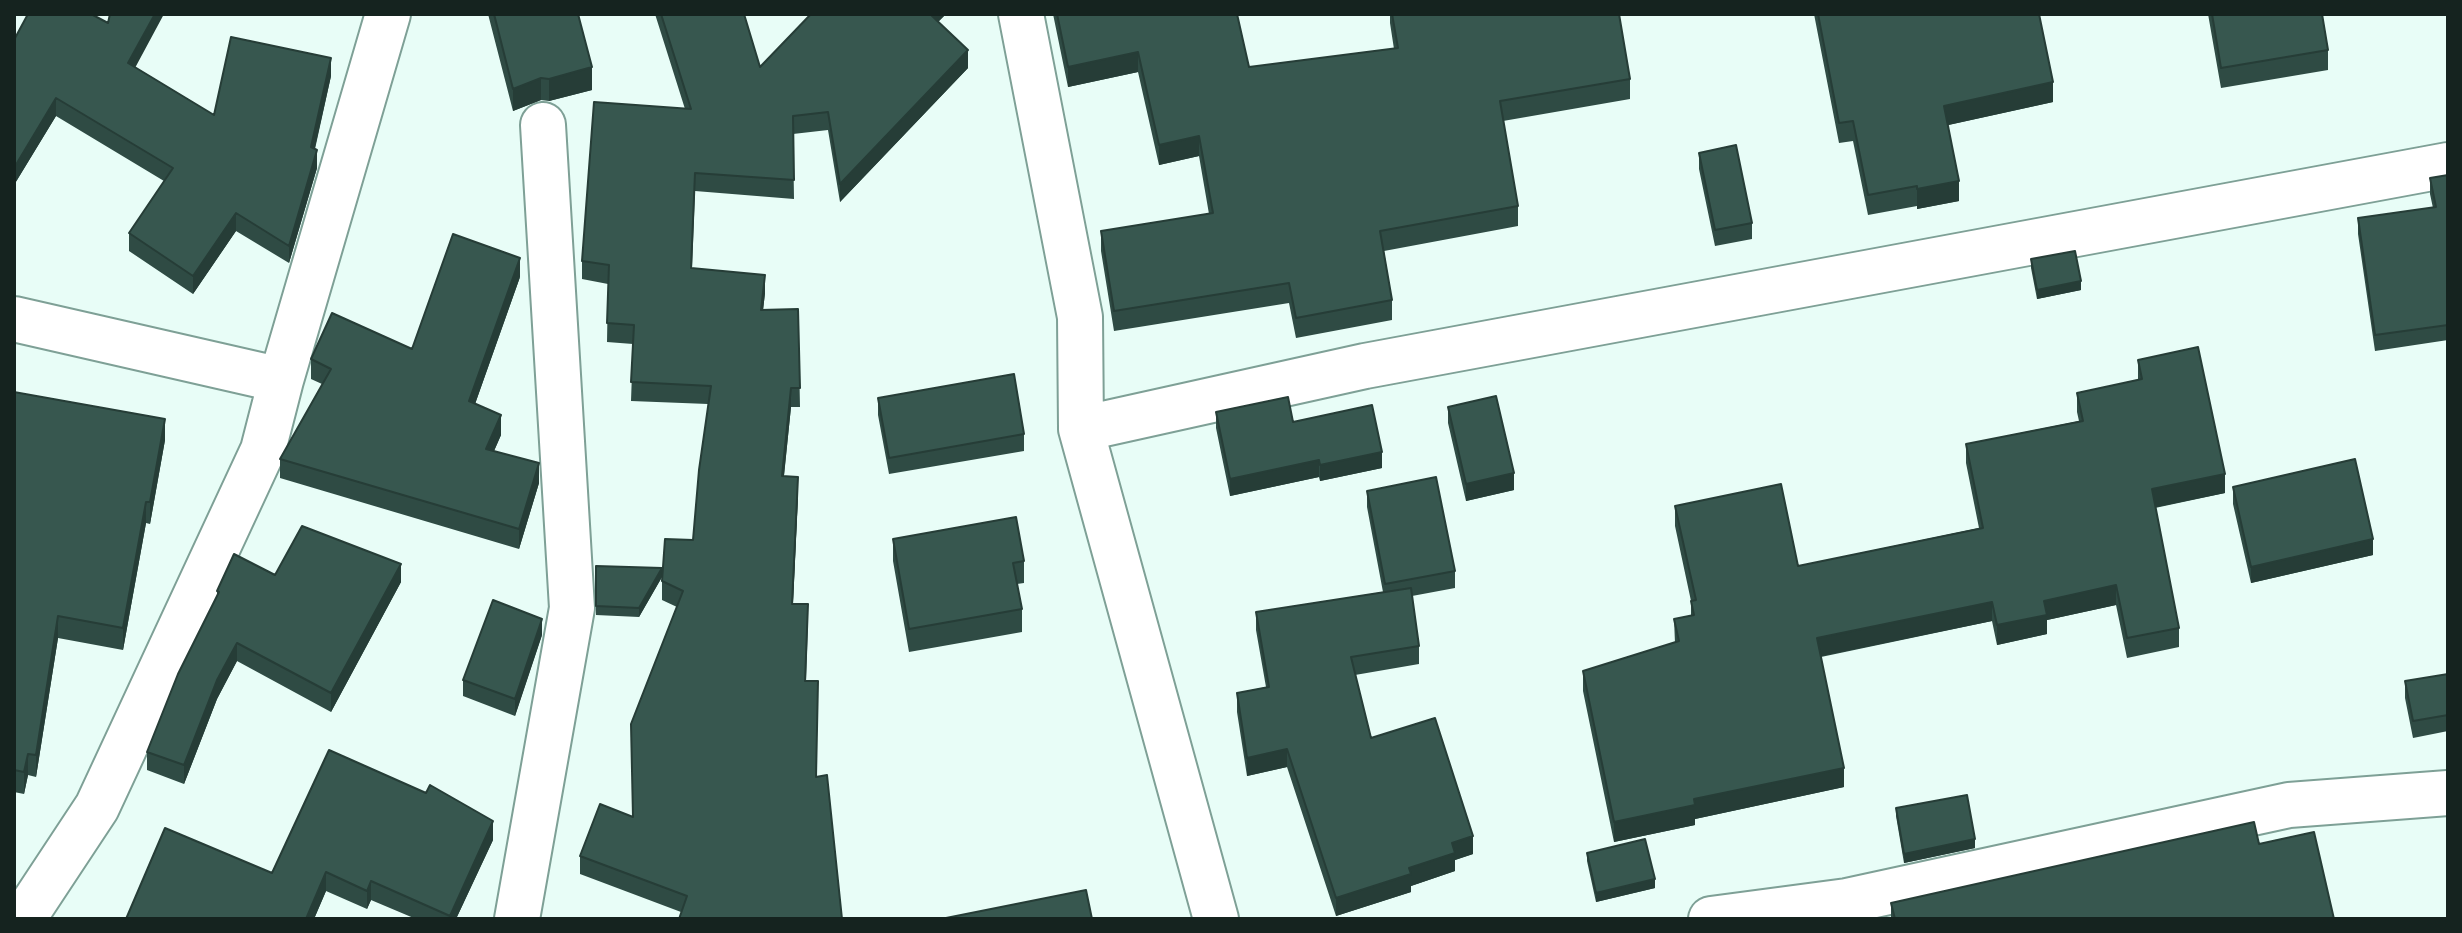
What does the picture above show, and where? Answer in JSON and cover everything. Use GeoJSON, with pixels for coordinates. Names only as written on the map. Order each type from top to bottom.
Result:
{"type":"FeatureCollection","features":[{"type":"Feature","properties":{"kind":"street"},"geometry":{"type":"LineString","coordinates":[[21,916],[97,807],[263,450],[388,14]]}},
{"type":"Feature","properties":{"kind":"street"},"geometry":{"type":"LineString","coordinates":[[1021,14],[1080,317],[1081,429],[1216,919]]}},
{"type":"Feature","properties":{"kind":"street"},"geometry":{"type":"LineString","coordinates":[[517,919],[572,608],[543,125]]}},
{"type":"Feature","properties":{"kind":"street"},"geometry":{"type":"LineString","coordinates":[[1081,429],[1365,366],[2448,165]]}},
{"type":"Feature","properties":{"kind":"street"},"geometry":{"type":"LineString","coordinates":[[14,319],[281,380]]}},
{"type":"Feature","properties":{"kind":"street"},"geometry":{"type":"LineString","coordinates":[[1711,919],[1847,910],[2289,805],[2448,793]]}},
{"type":"Feature","properties":{"kind":"building"},"geometry":{"type":"Polygon","coordinates":[[[28,14],[91,14],[108,23],[110,14],[155,14],[128,63],[214,115],[231,37],[331,58],[311,147],[317,150],[289,246],[236,213],[193,276],[129,233],[173,168],[56,98],[14,168],[14,40],[28,14]]]}},
{"type":"Feature","properties":{"kind":"building"},"geometry":{"type":"Polygon","coordinates":[[[494,14],[578,14],[592,67],[549,79],[541,78],[513,89],[494,14]]]}},
{"type":"Feature","properties":{"kind":"building"},"geometry":{"type":"Polygon","coordinates":[[[661,14],[744,14],[760,67],[811,14],[930,14],[968,50],[840,184],[828,112],[793,116],[794,180],[695,173],[691,268],[765,275],[761,310],[798,309],[800,388],[791,388],[782,476],[798,477],[792,604],[808,604],[805,681],[818,681],[816,777],[827,775],[842,919],[679,919],[687,896],[580,856],[600,804],[633,817],[631,724],[683,591],[662,581],[665,539],[693,540],[711,386],[631,382],[634,325],[607,323],[609,265],[582,261],[594,102],[691,109],[661,14]]]}},
{"type":"Feature","properties":{"kind":"building"},"geometry":{"type":"Polygon","coordinates":[[[1057,14],[1237,14],[1249,67],[1398,48],[1392,14],[1619,14],[1630,79],[1500,101],[1518,206],[1380,231],[1392,300],[1296,318],[1289,283],[1114,311],[1101,231],[1213,213],[1199,136],[1159,145],[1138,52],[1068,67],[1057,14]]]}},
{"type":"Feature","properties":{"kind":"building"},"geometry":{"type":"Polygon","coordinates":[[[1818,14],[2039,14],[2053,82],[1944,106],[1959,181],[1868,195],[1853,121],[1839,123],[1818,14]]]}},
{"type":"Feature","properties":{"kind":"building"},"geometry":{"type":"Polygon","coordinates":[[[2212,14],[2322,14],[2328,50],[2221,68],[2212,14]]]}},
{"type":"Feature","properties":{"kind":"building"},"geometry":{"type":"Polygon","coordinates":[[[1736,145],[1752,223],[1715,230],[1699,153],[1736,145]]]}},
{"type":"Feature","properties":{"kind":"building"},"geometry":{"type":"Polygon","coordinates":[[[2448,175],[2448,325],[2375,335],[2358,218],[2436,207],[2430,178],[2448,175]]]}},
{"type":"Feature","properties":{"kind":"building"},"geometry":{"type":"Polygon","coordinates":[[[453,234],[520,258],[469,401],[501,415],[486,449],[539,463],[519,529],[280,459],[331,369],[311,359],[332,313],[412,349],[453,234]]]}},
{"type":"Feature","properties":{"kind":"building"},"geometry":{"type":"Polygon","coordinates":[[[2075,251],[2081,281],[2037,290],[2031,259],[2075,251]]]}},
{"type":"Feature","properties":{"kind":"building"},"geometry":{"type":"Polygon","coordinates":[[[2198,347],[2225,474],[2152,489],[2179,628],[2127,638],[2116,585],[2044,601],[2047,615],[1997,625],[1992,602],[1817,638],[1844,768],[1694,799],[1695,805],[1614,822],[1583,671],[1679,641],[1674,619],[1694,615],[1691,601],[1696,600],[1675,506],[1781,484],[1798,566],[1983,528],[1966,444],[2083,421],[2077,393],[2142,379],[2138,360],[2198,347]]]}},
{"type":"Feature","properties":{"kind":"building"},"geometry":{"type":"Polygon","coordinates":[[[1014,374],[1024,434],[889,458],[878,398],[1014,374]]]}},
{"type":"Feature","properties":{"kind":"building"},"geometry":{"type":"Polygon","coordinates":[[[14,392],[165,419],[123,628],[58,616],[36,755],[28,754],[24,772],[14,770],[14,392]]]}},
{"type":"Feature","properties":{"kind":"building"},"geometry":{"type":"Polygon","coordinates":[[[1496,396],[1514,473],[1466,484],[1448,407],[1496,396]]]}},
{"type":"Feature","properties":{"kind":"building"},"geometry":{"type":"Polygon","coordinates":[[[1288,397],[1293,422],[1372,405],[1382,452],[1320,465],[1319,460],[1230,479],[1216,412],[1288,397]]]}},
{"type":"Feature","properties":{"kind":"building"},"geometry":{"type":"Polygon","coordinates":[[[2355,459],[2373,539],[2251,567],[2233,487],[2355,459]]]}},
{"type":"Feature","properties":{"kind":"building"},"geometry":{"type":"Polygon","coordinates":[[[1436,477],[1455,571],[1385,584],[1367,491],[1436,477]]]}},
{"type":"Feature","properties":{"kind":"building"},"geometry":{"type":"Polygon","coordinates":[[[1016,517],[1024,561],[1013,563],[1022,609],[909,629],[893,539],[1016,517]]]}},
{"type":"Feature","properties":{"kind":"building"},"geometry":{"type":"Polygon","coordinates":[[[302,526],[401,564],[331,693],[237,643],[217,680],[184,765],[147,752],[178,674],[219,592],[234,554],[275,575],[302,526]]]}},
{"type":"Feature","properties":{"kind":"building"},"geometry":{"type":"Polygon","coordinates":[[[596,566],[662,568],[639,608],[596,606],[596,566]]]}},
{"type":"Feature","properties":{"kind":"building"},"geometry":{"type":"Polygon","coordinates":[[[1411,588],[1419,646],[1351,657],[1371,738],[1435,718],[1473,836],[1452,843],[1455,853],[1409,868],[1411,874],[1336,898],[1287,749],[1247,758],[1237,693],[1269,687],[1256,612],[1411,588]]]}},
{"type":"Feature","properties":{"kind":"building"},"geometry":{"type":"Polygon","coordinates":[[[493,600],[542,619],[515,699],[463,680],[493,600]]]}},
{"type":"Feature","properties":{"kind":"building"},"geometry":{"type":"Polygon","coordinates":[[[2448,674],[2448,715],[2413,721],[2405,681],[2448,674]]]}},
{"type":"Feature","properties":{"kind":"building"},"geometry":{"type":"Polygon","coordinates":[[[329,750],[426,793],[430,785],[493,821],[450,916],[371,881],[367,891],[326,872],[306,919],[126,919],[165,828],[272,873],[329,750]]]}},
{"type":"Feature","properties":{"kind":"building"},"geometry":{"type":"Polygon","coordinates":[[[1967,795],[1975,839],[1904,854],[1896,808],[1967,795]]]}},
{"type":"Feature","properties":{"kind":"building"},"geometry":{"type":"Polygon","coordinates":[[[2254,822],[2259,844],[2314,832],[2334,919],[1895,919],[1891,903],[2254,822]]]}},
{"type":"Feature","properties":{"kind":"building"},"geometry":{"type":"Polygon","coordinates":[[[1645,839],[1655,879],[1596,893],[1587,853],[1645,839]]]}},
{"type":"Feature","properties":{"kind":"building"},"geometry":{"type":"Polygon","coordinates":[[[1086,890],[1092,919],[941,919],[1086,890]]]}}]}
